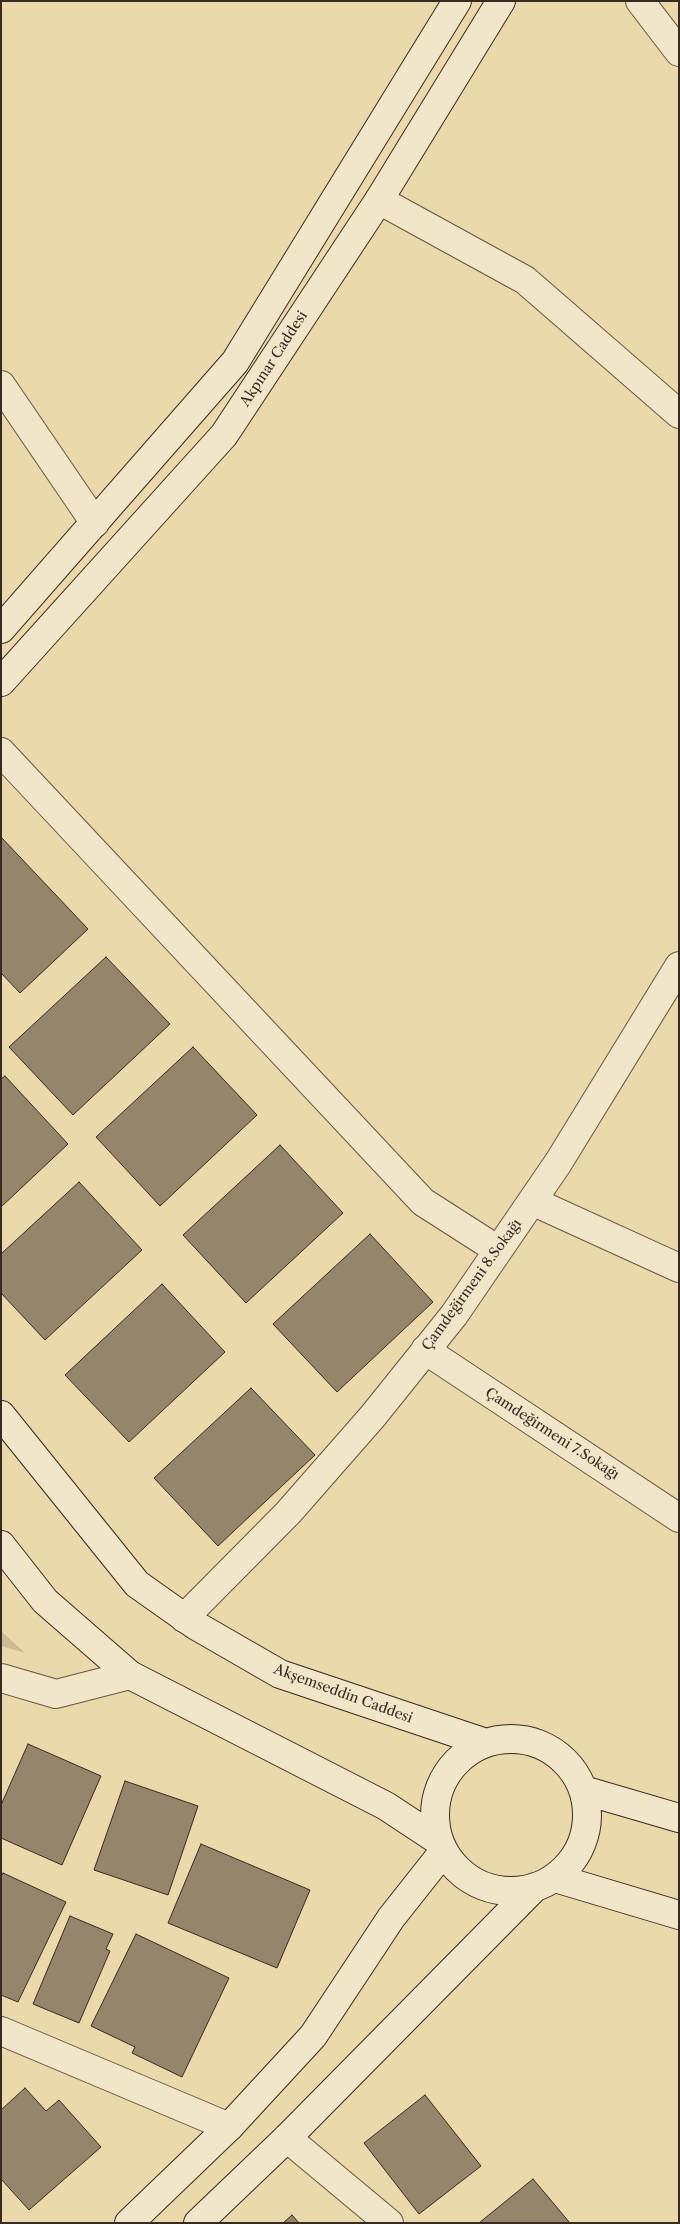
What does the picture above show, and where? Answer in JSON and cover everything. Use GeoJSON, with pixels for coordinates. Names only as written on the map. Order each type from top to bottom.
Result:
{"type":"FeatureCollection","features":[{"type":"Feature","properties":{"kind":"street"},"geometry":{"type":"LineString","coordinates":[[1,629],[235,362],[457,1]]}},
{"type":"Feature","properties":{"kind":"street","name":"Akpınar Caddesi"},"geometry":{"type":"LineString","coordinates":[[1,682],[224,435],[379,200],[502,1]]}},
{"type":"Feature","properties":{"kind":"street"},"geometry":{"type":"LineString","coordinates":[[640,1],[679,52]]}},
{"type":"Feature","properties":{"kind":"street"},"geometry":{"type":"LineString","coordinates":[[379,200],[525,280],[679,414]]}},
{"type":"Feature","properties":{"kind":"street"},"geometry":{"type":"LineString","coordinates":[[1,385],[95,524]]}},
{"type":"Feature","properties":{"kind":"street"},"geometry":{"type":"LineString","coordinates":[[1,752],[424,1202],[498,1250]]}},
{"type":"Feature","properties":{"kind":"street","name":"Çamdeğirmeni 8.Sokağı"},"geometry":{"type":"LineString","coordinates":[[184,1618],[288,1513],[373,1416],[454,1315],[558,1163],[679,966]]}},
{"type":"Feature","properties":{"kind":"street"},"geometry":{"type":"LineString","coordinates":[[532,1201],[679,1268]]}},
{"type":"Feature","properties":{"kind":"street","name":"Çamdeğirmeni 7.Sokağı"},"geometry":{"type":"LineString","coordinates":[[425,1350],[679,1518]]}},
{"type":"Feature","properties":{"kind":"street","name":"Akşemseddin Caddesi"},"geometry":{"type":"LineString","coordinates":[[1,1415],[137,1584],[184,1618],[280,1674],[486,1743]]}},
{"type":"Feature","properties":{"kind":"street"},"geometry":{"type":"LineString","coordinates":[[1,1545],[45,1601],[130,1675],[386,1806],[441,1846]]}},
{"type":"Feature","properties":{"kind":"street"},"geometry":{"type":"LineString","coordinates":[[1,1678],[56,1694],[130,1675]]}},
{"type":"Feature","properties":{"kind":"street"},"geometry":{"type":"LineString","coordinates":[[198,2223],[287,2138],[545,1882],[570,1864],[580,1848],[586,1828],[587,1809],[583,1790],[574,1772],[560,1757],[544,1746],[525,1740],[505,1739],[486,1743],[468,1752],[453,1766],[442,1783],[436,1802],[435,1822],[441,1846],[454,1866],[467,1878],[483,1886],[500,1891],[518,1891],[545,1882],[679,1915]]}},
{"type":"Feature","properties":{"kind":"street"},"geometry":{"type":"LineString","coordinates":[[583,1790],[679,1818]]}},
{"type":"Feature","properties":{"kind":"street"},"geometry":{"type":"LineString","coordinates":[[129,2223],[229,2127],[313,2036],[441,1846]]}},
{"type":"Feature","properties":{"kind":"street"},"geometry":{"type":"LineString","coordinates":[[1,2031],[229,2127]]}},
{"type":"Feature","properties":{"kind":"street"},"geometry":{"type":"LineString","coordinates":[[287,2138],[389,2223]]}},
{"type":"Feature","properties":{"kind":"shaded area"},"geometry":{"type":"Polygon","coordinates":[[[1,1631],[25,1653],[1,1646],[1,1631]]]}},
{"type":"Feature","properties":{"kind":"building"},"geometry":{"type":"Polygon","coordinates":[[[1,837],[88,929],[20,993],[1,973],[1,837]]]}},
{"type":"Feature","properties":{"kind":"building"},"geometry":{"type":"Polygon","coordinates":[[[106,957],[170,1024],[73,1115],[9,1047],[106,957]]]}},
{"type":"Feature","properties":{"kind":"building"},"geometry":{"type":"Polygon","coordinates":[[[193,1047],[257,1115],[160,1206],[96,1137],[193,1047]]]}},
{"type":"Feature","properties":{"kind":"building"},"geometry":{"type":"Polygon","coordinates":[[[5,1076],[68,1144],[1,1207],[1,1079],[5,1076]]]}},
{"type":"Feature","properties":{"kind":"building"},"geometry":{"type":"Polygon","coordinates":[[[280,1145],[343,1213],[246,1303],[183,1235],[280,1145]]]}},
{"type":"Feature","properties":{"kind":"building"},"geometry":{"type":"Polygon","coordinates":[[[79,1182],[142,1250],[45,1340],[1,1293],[1,1254],[79,1182]]]}},
{"type":"Feature","properties":{"kind":"building"},"geometry":{"type":"Polygon","coordinates":[[[370,1234],[433,1302],[337,1392],[273,1324],[370,1234]]]}},
{"type":"Feature","properties":{"kind":"building"},"geometry":{"type":"Polygon","coordinates":[[[162,1284],[225,1352],[129,1442],[65,1375],[162,1284]]]}},
{"type":"Feature","properties":{"kind":"building"},"geometry":{"type":"Polygon","coordinates":[[[251,1388],[315,1455],[218,1546],[154,1478],[251,1388]]]}},
{"type":"Feature","properties":{"kind":"building"},"geometry":{"type":"Polygon","coordinates":[[[28,1744],[101,1776],[62,1865],[1,1838],[1,1805],[28,1744]]]}},
{"type":"Feature","properties":{"kind":"building"},"geometry":{"type":"Polygon","coordinates":[[[125,1781],[198,1806],[168,1895],[94,1870],[125,1781]]]}},
{"type":"Feature","properties":{"kind":"building"},"geometry":{"type":"Polygon","coordinates":[[[201,1844],[310,1890],[277,1968],[168,1923],[201,1844]]]}},
{"type":"Feature","properties":{"kind":"building"},"geometry":{"type":"Polygon","coordinates":[[[3,1873],[66,1902],[18,2002],[1,1995],[1,1877],[3,1873]]]}},
{"type":"Feature","properties":{"kind":"building"},"geometry":{"type":"Polygon","coordinates":[[[70,1916],[113,1934],[106,1949],[110,1951],[79,2023],[33,2004],[70,1916]]]}},
{"type":"Feature","properties":{"kind":"building"},"geometry":{"type":"Polygon","coordinates":[[[136,1934],[229,1978],[182,2077],[132,2053],[135,2047],[91,2026],[136,1934]]]}},
{"type":"Feature","properties":{"kind":"building"},"geometry":{"type":"Polygon","coordinates":[[[25,2088],[46,2111],[59,2100],[101,2147],[29,2210],[1,2179],[1,2110],[25,2088]]]}},
{"type":"Feature","properties":{"kind":"building"},"geometry":{"type":"Polygon","coordinates":[[[425,2095],[481,2166],[419,2214],[364,2143],[425,2095]]]}},
{"type":"Feature","properties":{"kind":"building"},"geometry":{"type":"Polygon","coordinates":[[[533,2179],[570,2223],[479,2223],[533,2179]]]}},
{"type":"Feature","properties":{"kind":"building"},"geometry":{"type":"Polygon","coordinates":[[[292,2215],[299,2223],[283,2223],[292,2215]]]}}]}
